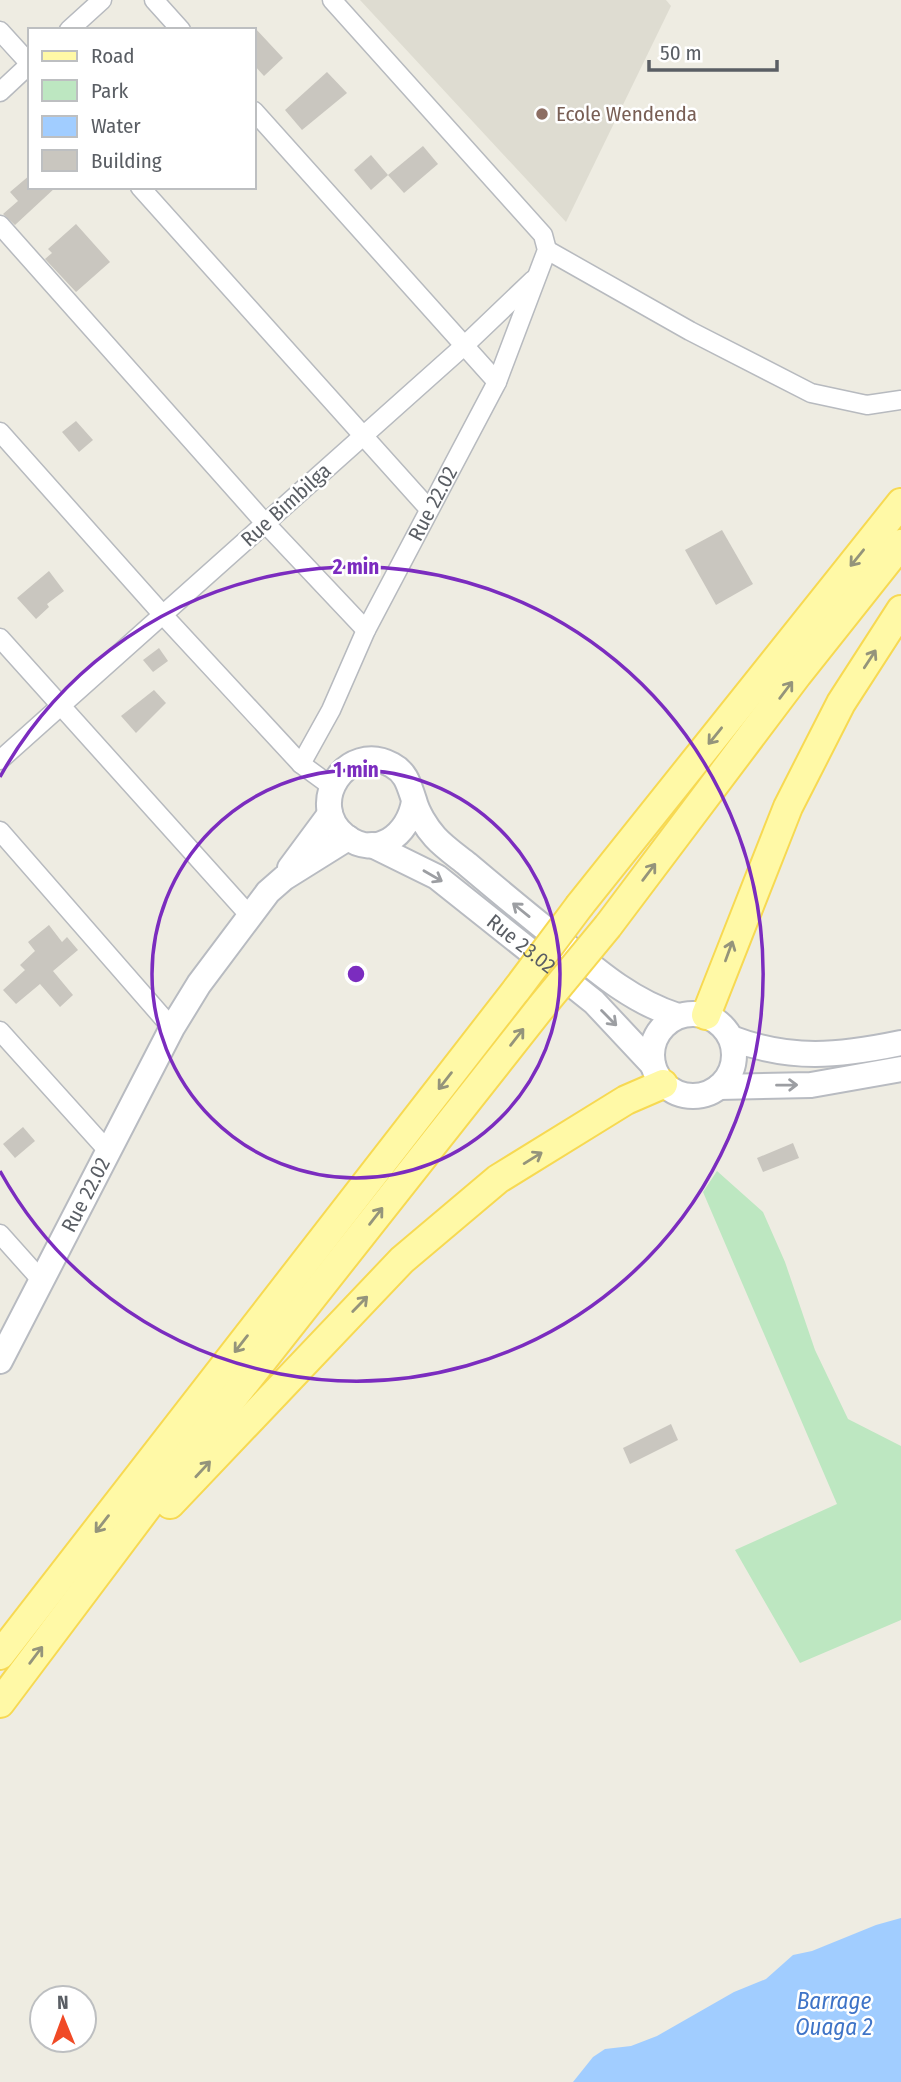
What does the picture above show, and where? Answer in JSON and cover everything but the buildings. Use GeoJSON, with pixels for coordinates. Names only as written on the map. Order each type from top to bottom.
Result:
{"type":"FeatureCollection","features":[{"type":"Feature","properties":{"kind":"main road"},"geometry":{"type":"LineString","coordinates":[[0,1655],[580,905],[901,503]]}},
{"type":"Feature","properties":{"kind":"main road"},"geometry":{"type":"LineString","coordinates":[[0,1703],[166,1483],[608,926],[797,675],[901,544]]}},
{"type":"Feature","properties":{"kind":"main road"},"geometry":{"type":"LineString","coordinates":[[692,1016],[788,807],[841,703],[901,610]]}},
{"type":"Feature","properties":{"kind":"main road"},"geometry":{"type":"LineString","coordinates":[[72,1608],[402,1260],[498,1179],[626,1100],[658,1075]]}},
{"type":"Feature","properties":{"kind":"street"},"geometry":{"type":"LineString","coordinates":[[71,28],[103,0]]}},
{"type":"Feature","properties":{"kind":"street"},"geometry":{"type":"LineString","coordinates":[[154,0],[179,28]]}},
{"type":"Feature","properties":{"kind":"street"},"geometry":{"type":"LineString","coordinates":[[332,0],[545,242],[690,331],[811,393],[867,405],[901,400]]}},
{"type":"Feature","properties":{"kind":"street"},"geometry":{"type":"LineString","coordinates":[[0,31],[28,62]]}},
{"type":"Feature","properties":{"kind":"street"},"geometry":{"type":"LineString","coordinates":[[0,92],[28,66]]}},
{"type":"Feature","properties":{"kind":"street"},"geometry":{"type":"LineString","coordinates":[[256,113],[497,382]]}},
{"type":"Feature","properties":{"kind":"street"},"geometry":{"type":"LineString","coordinates":[[142,189],[429,509]]}},
{"type":"Feature","properties":{"kind":"street"},"geometry":{"type":"LineString","coordinates":[[0,225],[265,523],[366,630]]}},
{"type":"Feature","properties":{"kind":"street","name":"Rue Bimbilga"},"geometry":{"type":"LineString","coordinates":[[0,760],[465,345],[537,277],[545,242]]}},
{"type":"Feature","properties":{"kind":"street","name":"Rue 22.02"},"geometry":{"type":"LineString","coordinates":[[301,764],[331,709],[366,630],[497,382],[537,277]]}},
{"type":"Feature","properties":{"kind":"street"},"geometry":{"type":"LineString","coordinates":[[0,432],[163,615],[301,764],[331,786],[328,797],[330,814],[338,830],[348,838],[284,878]]}},
{"type":"Feature","properties":{"kind":"street"},"geometry":{"type":"LineString","coordinates":[[0,638],[249,915]]}},
{"type":"Feature","properties":{"kind":"street","name":"Rue 23.02"},"geometry":{"type":"LineString","coordinates":[[331,786],[339,773],[351,764],[364,760],[379,760],[392,765],[404,774],[414,801],[435,837],[608,979],[655,1009],[718,1022],[731,1038],[755,1048],[808,1056],[868,1050],[901,1043]]}},
{"type":"Feature","properties":{"kind":"street"},"geometry":{"type":"LineString","coordinates":[[372,845],[385,843],[405,828],[412,815],[414,801]]}},
{"type":"Feature","properties":{"kind":"street"},"geometry":{"type":"LineString","coordinates":[[0,831],[172,1028],[199,984],[249,915],[284,878],[330,814]]}},
{"type":"Feature","properties":{"kind":"street","name":"Rue 23.02"},"geometry":{"type":"LineString","coordinates":[[348,838],[372,845],[437,877],[594,1002],[674,1092],[700,1096],[719,1087],[810,1085],[901,1069]]}},
{"type":"Feature","properties":{"kind":"street"},"geometry":{"type":"LineString","coordinates":[[658,1075],[652,1047],[657,1034],[666,1023],[692,1016]]}},
{"type":"Feature","properties":{"kind":"street","name":"Rue 22.02"},"geometry":{"type":"LineString","coordinates":[[0,1361],[172,1028]]}},
{"type":"Feature","properties":{"kind":"street"},"geometry":{"type":"LineString","coordinates":[[0,1031],[109,1152]]}},
{"type":"Feature","properties":{"kind":"street"},"geometry":{"type":"LineString","coordinates":[[719,1087],[731,1072],[734,1059],[731,1038]]}},
{"type":"Feature","properties":{"kind":"street"},"geometry":{"type":"LineString","coordinates":[[0,1234],[42,1281]]}},
{"type":"Feature","properties":{"kind":"shaded area","name":"Ecole Wendenda"},"geometry":{"type":"Polygon","coordinates":[[[360,0],[666,0],[671,6],[566,222],[360,0]]]}},
{"type":"Feature","properties":{"kind":"green space"},"geometry":{"type":"Polygon","coordinates":[[[717,1171],[763,1212],[785,1262],[815,1350],[848,1419],[901,1446],[901,1620],[800,1663],[735,1550],[837,1504],[703,1192],[717,1171]]]}},
{"type":"Feature","properties":{"kind":"water","name":"Barrage Ouaga 2"},"geometry":{"type":"Polygon","coordinates":[[[901,1918],[901,2082],[573,2082],[593,2057],[605,2049],[631,2046],[657,2036],[734,1992],[766,1979],[793,1955],[812,1951],[876,1925],[901,1918]]]}},
{"type":"Feature","properties":{"kind":"place","name":"Ecole Wendenda"},"geometry":{"type":"Point","coordinates":[542,114]}}]}
